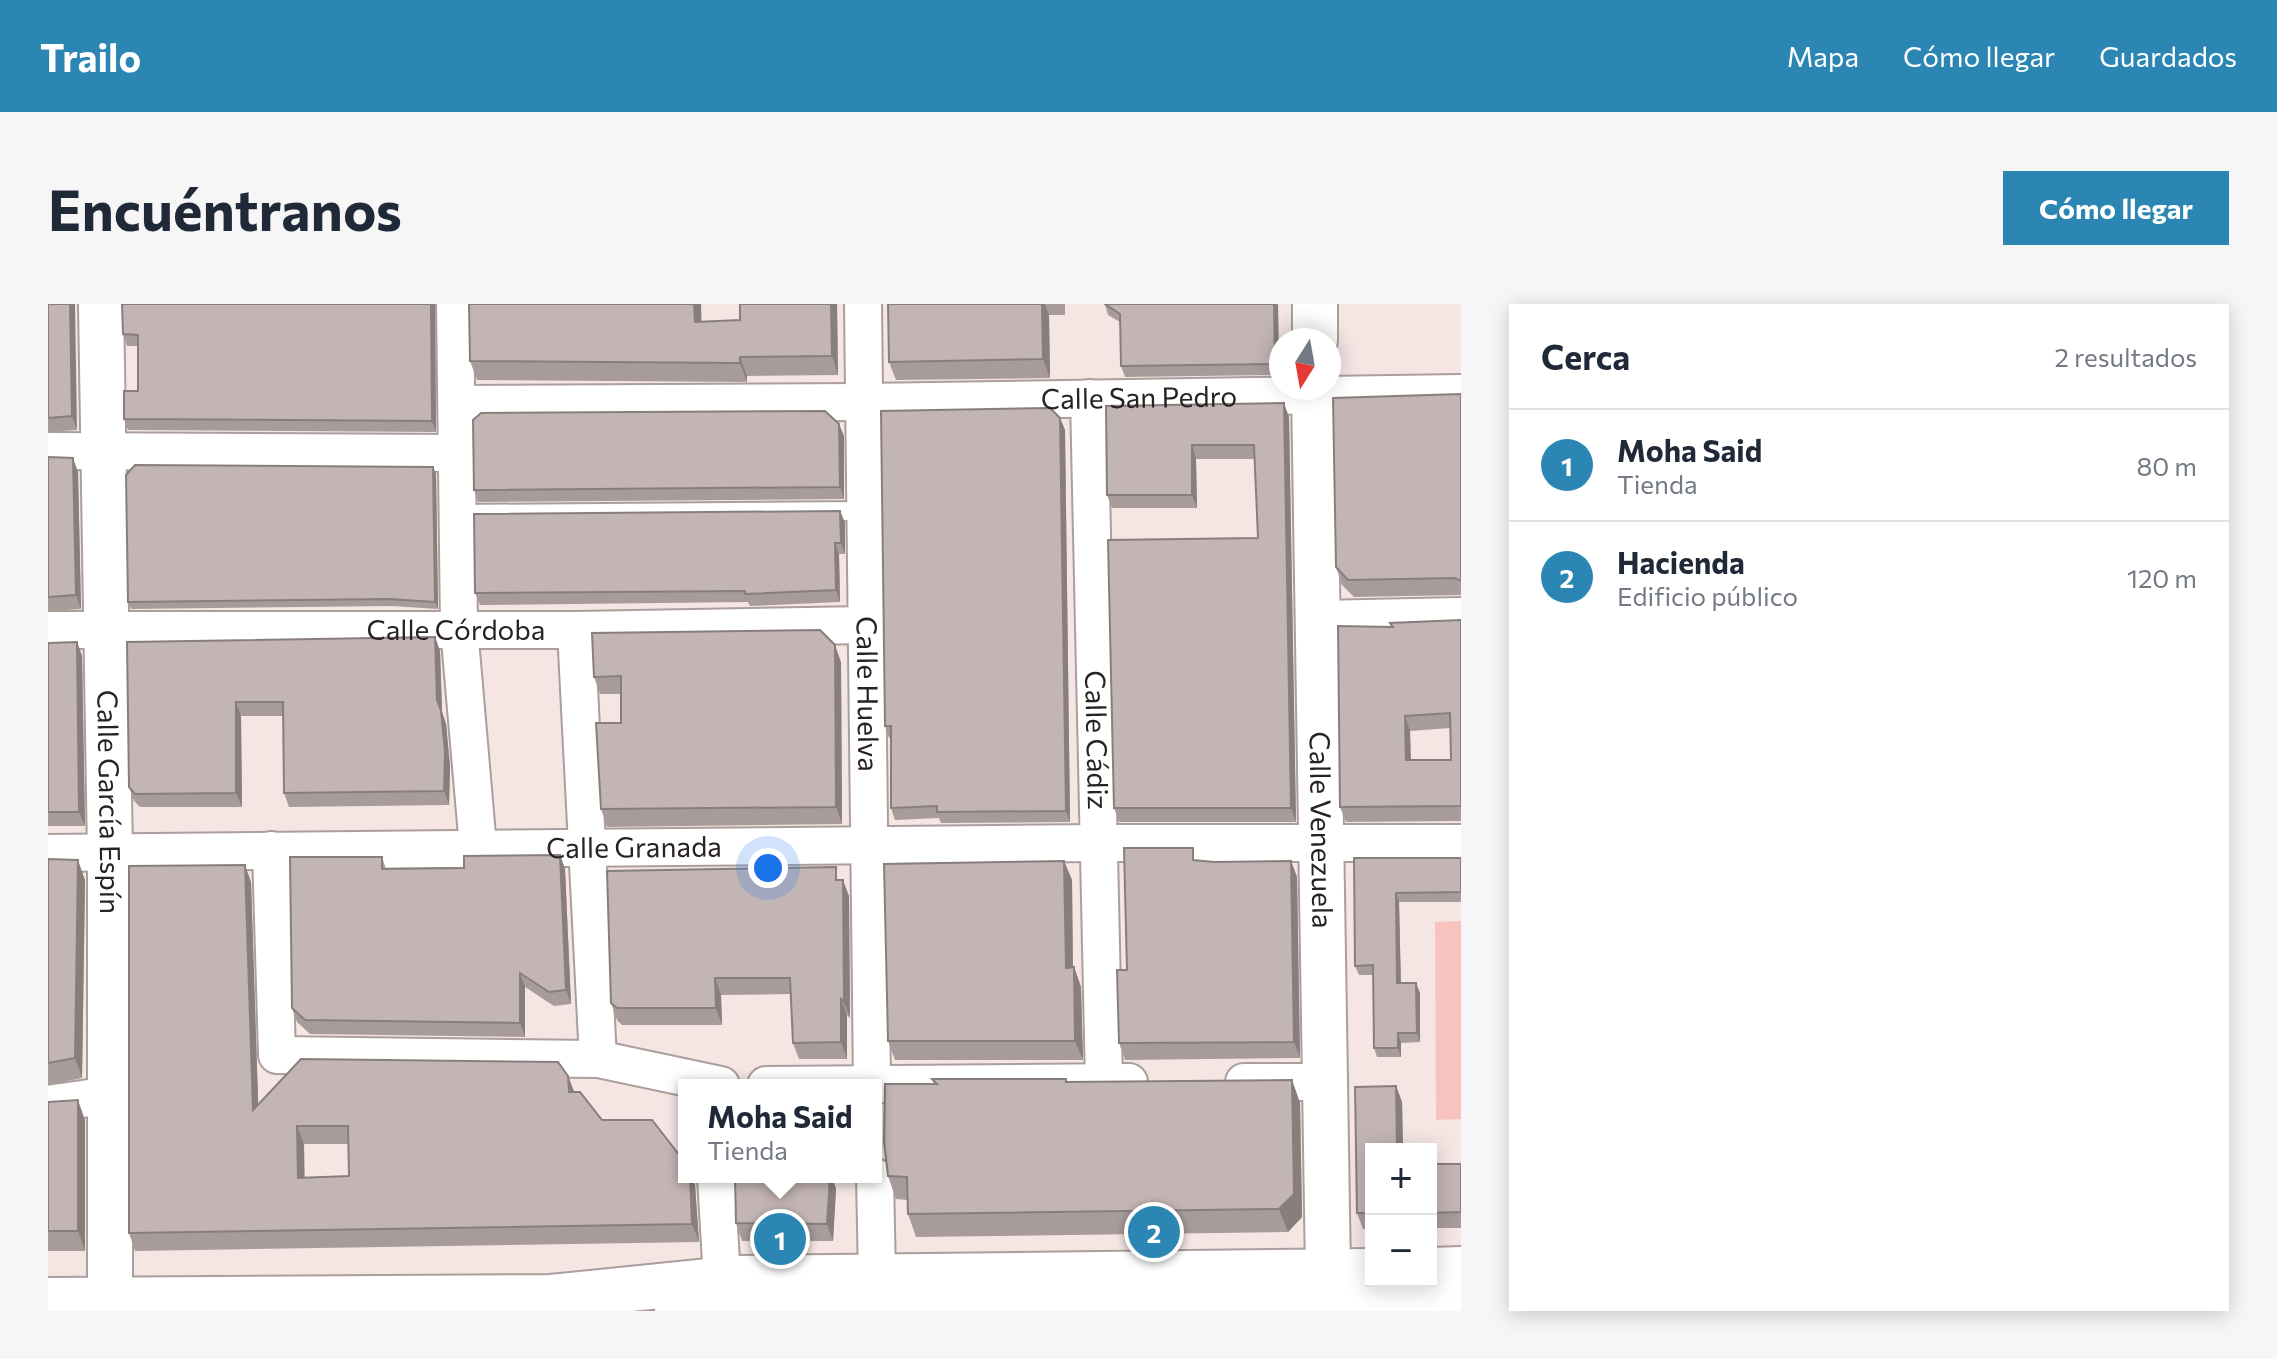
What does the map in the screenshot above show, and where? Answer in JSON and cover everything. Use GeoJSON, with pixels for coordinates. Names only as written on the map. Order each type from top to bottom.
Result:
{"type":"FeatureCollection","features":[{"type":"Feature","properties":{"kind":"main road","name":"Calle García Espín"},"geometry":{"type":"LineString","coordinates":[[101,304],[110,855],[110,1298]]}},
{"type":"Feature","properties":{"kind":"main road"},"geometry":{"type":"LineString","coordinates":[[1315,304],[1315,328]]}},
{"type":"Feature","properties":{"kind":"main road","name":"Calle Venezuela"},"geometry":{"type":"LineString","coordinates":[[1314,400],[1328,1272]]}},
{"type":"Feature","properties":{"kind":"main road"},"geometry":{"type":"LineString","coordinates":[[48,1300],[110,1298],[210,1304],[330,1305],[551,1297],[722,1279],[877,1276],[1278,1297],[1328,1272],[1365,1271]]}},
{"type":"Feature","properties":{"kind":"main road"},"geometry":{"type":"LineString","coordinates":[[551,1297],[628,1308],[908,1310],[1044,1309],[1451,1292]]}},
{"type":"Feature","properties":{"kind":"street"},"geometry":{"type":"LineString","coordinates":[[455,304],[459,628],[478,847]]}},
{"type":"Feature","properties":{"kind":"street","name":"Calle Huelva"},"geometry":{"type":"LineString","coordinates":[[863,304],[872,1079]]}},
{"type":"Feature","properties":{"kind":"street","name":"Calle San Pedro"},"geometry":{"type":"LineString","coordinates":[[1341,391],[1461,393]]}},
{"type":"Feature","properties":{"kind":"street","name":"Calle San Pedro"},"geometry":{"type":"LineString","coordinates":[[457,404],[863,402],[1269,392]]}},
{"type":"Feature","properties":{"kind":"street","name":"Calle Cádiz"},"geometry":{"type":"LineString","coordinates":[[1089,398],[1096,843],[1104,1082]]}},
{"type":"Feature","properties":{"kind":"street"},"geometry":{"type":"LineString","coordinates":[[48,451],[457,453]]}},
{"type":"Feature","properties":{"kind":"street"},"geometry":{"type":"LineString","coordinates":[[1319,619],[1461,616]]}},
{"type":"Feature","properties":{"kind":"street","name":"Calle Córdoba"},"geometry":{"type":"LineString","coordinates":[[48,630],[576,630],[865,625]]}},
{"type":"Feature","properties":{"kind":"street"},"geometry":{"type":"LineString","coordinates":[[576,630],[598,1059]]}},
{"type":"Feature","properties":{"kind":"street","name":"Calle Granada"},"geometry":{"type":"LineString","coordinates":[[48,853],[110,855],[478,847],[868,848],[1096,843],[1461,843]]}},
{"type":"Feature","properties":{"kind":"street"},"geometry":{"type":"LineString","coordinates":[[271,850],[277,1055],[598,1059],[691,1079]]}},
{"type":"Feature","properties":{"kind":"street"},"geometry":{"type":"LineString","coordinates":[[882,1083],[1167,1082]]}},
{"type":"Feature","properties":{"kind":"street"},"geometry":{"type":"LineString","coordinates":[[1215,1082],[1326,1082]]}},
{"type":"Feature","properties":{"kind":"street"},"geometry":{"type":"LineString","coordinates":[[48,1104],[110,1095]]}},
{"type":"Feature","properties":{"kind":"street"},"geometry":{"type":"LineString","coordinates":[[716,1183],[722,1279]]}},
{"type":"Feature","properties":{"kind":"street"},"geometry":{"type":"LineString","coordinates":[[875,1183],[877,1276]]}},
{"type":"Feature","properties":{"kind":"street"},"geometry":{"type":"LineString","coordinates":[[628,1308],[783,1277]]}},
{"type":"Feature","properties":{"kind":"lane"},"geometry":{"type":"LineString","coordinates":[[458,514],[864,511]]}},
{"type":"Feature","properties":{"kind":"shaded area"},"geometry":{"type":"Polygon","coordinates":[[[1461,921],[1461,1119],[1436,1120],[1435,922],[1461,921]]]}},
{"type":"Feature","properties":{"kind":"building"},"geometry":{"type":"Polygon","coordinates":[[[48,304],[70,304],[72,416],[48,418],[48,304]]]}},
{"type":"Feature","properties":{"kind":"building"},"geometry":{"type":"Polygon","coordinates":[[[122,304],[431,304],[432,421],[124,419],[124,391],[138,391],[138,335],[123,334],[122,304]]]}},
{"type":"Feature","properties":{"kind":"building"},"geometry":{"type":"Polygon","coordinates":[[[469,304],[694,304],[695,322],[740,320],[740,304],[831,304],[832,356],[740,357],[740,363],[470,361],[469,304]]]}},
{"type":"Feature","properties":{"kind":"building"},"geometry":{"type":"Polygon","coordinates":[[[888,304],[1042,304],[1043,359],[889,362],[888,304]]]}},
{"type":"Feature","properties":{"kind":"building"},"geometry":{"type":"Polygon","coordinates":[[[1105,304],[1274,304],[1274,328],[1269,328],[1269,364],[1121,366],[1120,314],[1105,304]]]}},
{"type":"Feature","properties":{"kind":"building"},"geometry":{"type":"Polygon","coordinates":[[[1461,394],[1461,581],[1455,578],[1348,580],[1336,567],[1333,400],[1461,394]]]}},
{"type":"Feature","properties":{"kind":"building"},"geometry":{"type":"Polygon","coordinates":[[[1284,403],[1291,808],[1114,808],[1108,540],[1258,538],[1254,445],[1192,445],[1192,495],[1107,495],[1106,406],[1284,403]]]}},
{"type":"Feature","properties":{"kind":"building"},"geometry":{"type":"Polygon","coordinates":[[[1050,408],[1060,418],[1066,811],[937,812],[937,806],[891,808],[891,726],[885,726],[881,411],[1050,408]]]}},
{"type":"Feature","properties":{"kind":"building"},"geometry":{"type":"Polygon","coordinates":[[[825,411],[839,424],[840,487],[474,490],[473,420],[481,413],[825,411]]]}},
{"type":"Feature","properties":{"kind":"building"},"geometry":{"type":"Polygon","coordinates":[[[48,457],[73,458],[76,595],[48,597],[48,457]]]}},
{"type":"Feature","properties":{"kind":"building"},"geometry":{"type":"Polygon","coordinates":[[[135,465],[433,467],[435,602],[389,599],[128,602],[126,475],[135,465]]]}},
{"type":"Feature","properties":{"kind":"building"},"geometry":{"type":"Polygon","coordinates":[[[840,511],[841,543],[835,543],[836,590],[745,594],[745,591],[475,593],[474,514],[840,511]]]}},
{"type":"Feature","properties":{"kind":"building"},"geometry":{"type":"Polygon","coordinates":[[[1461,620],[1461,806],[1340,807],[1338,626],[1393,627],[1390,623],[1461,620]],[[1450,713],[1405,716],[1406,760],[1451,760],[1450,713]]]}},
{"type":"Feature","properties":{"kind":"building"},"geometry":{"type":"Polygon","coordinates":[[[820,630],[835,645],[836,807],[601,809],[596,723],[621,723],[621,676],[594,677],[592,633],[820,630]]]}},
{"type":"Feature","properties":{"kind":"building"},"geometry":{"type":"Polygon","coordinates":[[[435,637],[437,700],[445,752],[444,791],[284,793],[283,702],[236,702],[236,793],[135,794],[129,787],[127,642],[435,637]]]}},
{"type":"Feature","properties":{"kind":"building"},"geometry":{"type":"Polygon","coordinates":[[[77,642],[79,812],[48,812],[48,643],[77,642]]]}},
{"type":"Feature","properties":{"kind":"building"},"geometry":{"type":"Polygon","coordinates":[[[1124,848],[1193,848],[1193,860],[1214,862],[1291,861],[1294,1042],[1119,1043],[1117,970],[1127,970],[1124,848]]]}},
{"type":"Feature","properties":{"kind":"building"},"geometry":{"type":"Polygon","coordinates":[[[560,855],[566,990],[549,992],[520,973],[520,1023],[305,1020],[292,1008],[290,857],[382,857],[382,869],[464,868],[464,856],[560,855]]]}},
{"type":"Feature","properties":{"kind":"building"},"geometry":{"type":"Polygon","coordinates":[[[1354,858],[1461,858],[1461,892],[1396,893],[1397,983],[1416,983],[1417,1033],[1398,1033],[1398,1048],[1374,1048],[1373,965],[1355,966],[1354,858]]]}},
{"type":"Feature","properties":{"kind":"building"},"geometry":{"type":"Polygon","coordinates":[[[48,859],[78,860],[75,1058],[48,1063],[48,859]]]}},
{"type":"Feature","properties":{"kind":"building"},"geometry":{"type":"Polygon","coordinates":[[[1064,861],[1066,968],[1074,967],[1075,1041],[888,1041],[884,864],[1064,861]]]}},
{"type":"Feature","properties":{"kind":"building"},"geometry":{"type":"Polygon","coordinates":[[[245,865],[253,1110],[301,1059],[558,1062],[568,1076],[569,1092],[580,1092],[602,1120],[652,1120],[678,1153],[678,1183],[690,1183],[692,1224],[129,1233],[129,866],[245,865]],[[297,1126],[298,1178],[349,1176],[348,1126],[297,1126]]]}},
{"type":"Feature","properties":{"kind":"building"},"geometry":{"type":"Polygon","coordinates":[[[836,867],[836,880],[843,880],[844,1002],[841,999],[841,1042],[793,1043],[790,978],[715,978],[716,1008],[617,1008],[611,1003],[607,871],[836,867]]]}},
{"type":"Feature","properties":{"kind":"building"},"geometry":{"type":"Polygon","coordinates":[[[932,1079],[1066,1079],[1066,1082],[1292,1080],[1294,1194],[1279,1209],[908,1214],[907,1177],[888,1176],[884,1142],[885,1084],[937,1084],[932,1079]]]}},
{"type":"Feature","properties":{"kind":"building"},"geometry":{"type":"Polygon","coordinates":[[[1396,1086],[1397,1143],[1365,1143],[1365,1213],[1357,1213],[1355,1087],[1396,1086]]]}},
{"type":"Feature","properties":{"kind":"building"},"geometry":{"type":"Polygon","coordinates":[[[78,1100],[78,1231],[48,1231],[48,1102],[78,1100]]]}},
{"type":"Feature","properties":{"kind":"building"},"geometry":{"type":"Polygon","coordinates":[[[1437,1164],[1461,1164],[1461,1212],[1437,1213],[1437,1164]]]}},
{"type":"Feature","properties":{"kind":"building"},"geometry":{"type":"Polygon","coordinates":[[[735,1183],[830,1183],[827,1224],[736,1223],[735,1183]]]}},
{"type":"Feature","properties":{"kind":"place","name":"Hacienda"},"geometry":{"type":"Point","coordinates":[1154,1232]}},
{"type":"Feature","properties":{"kind":"place","name":"Moha Said"},"geometry":{"type":"Point","coordinates":[780,1239]}}]}
